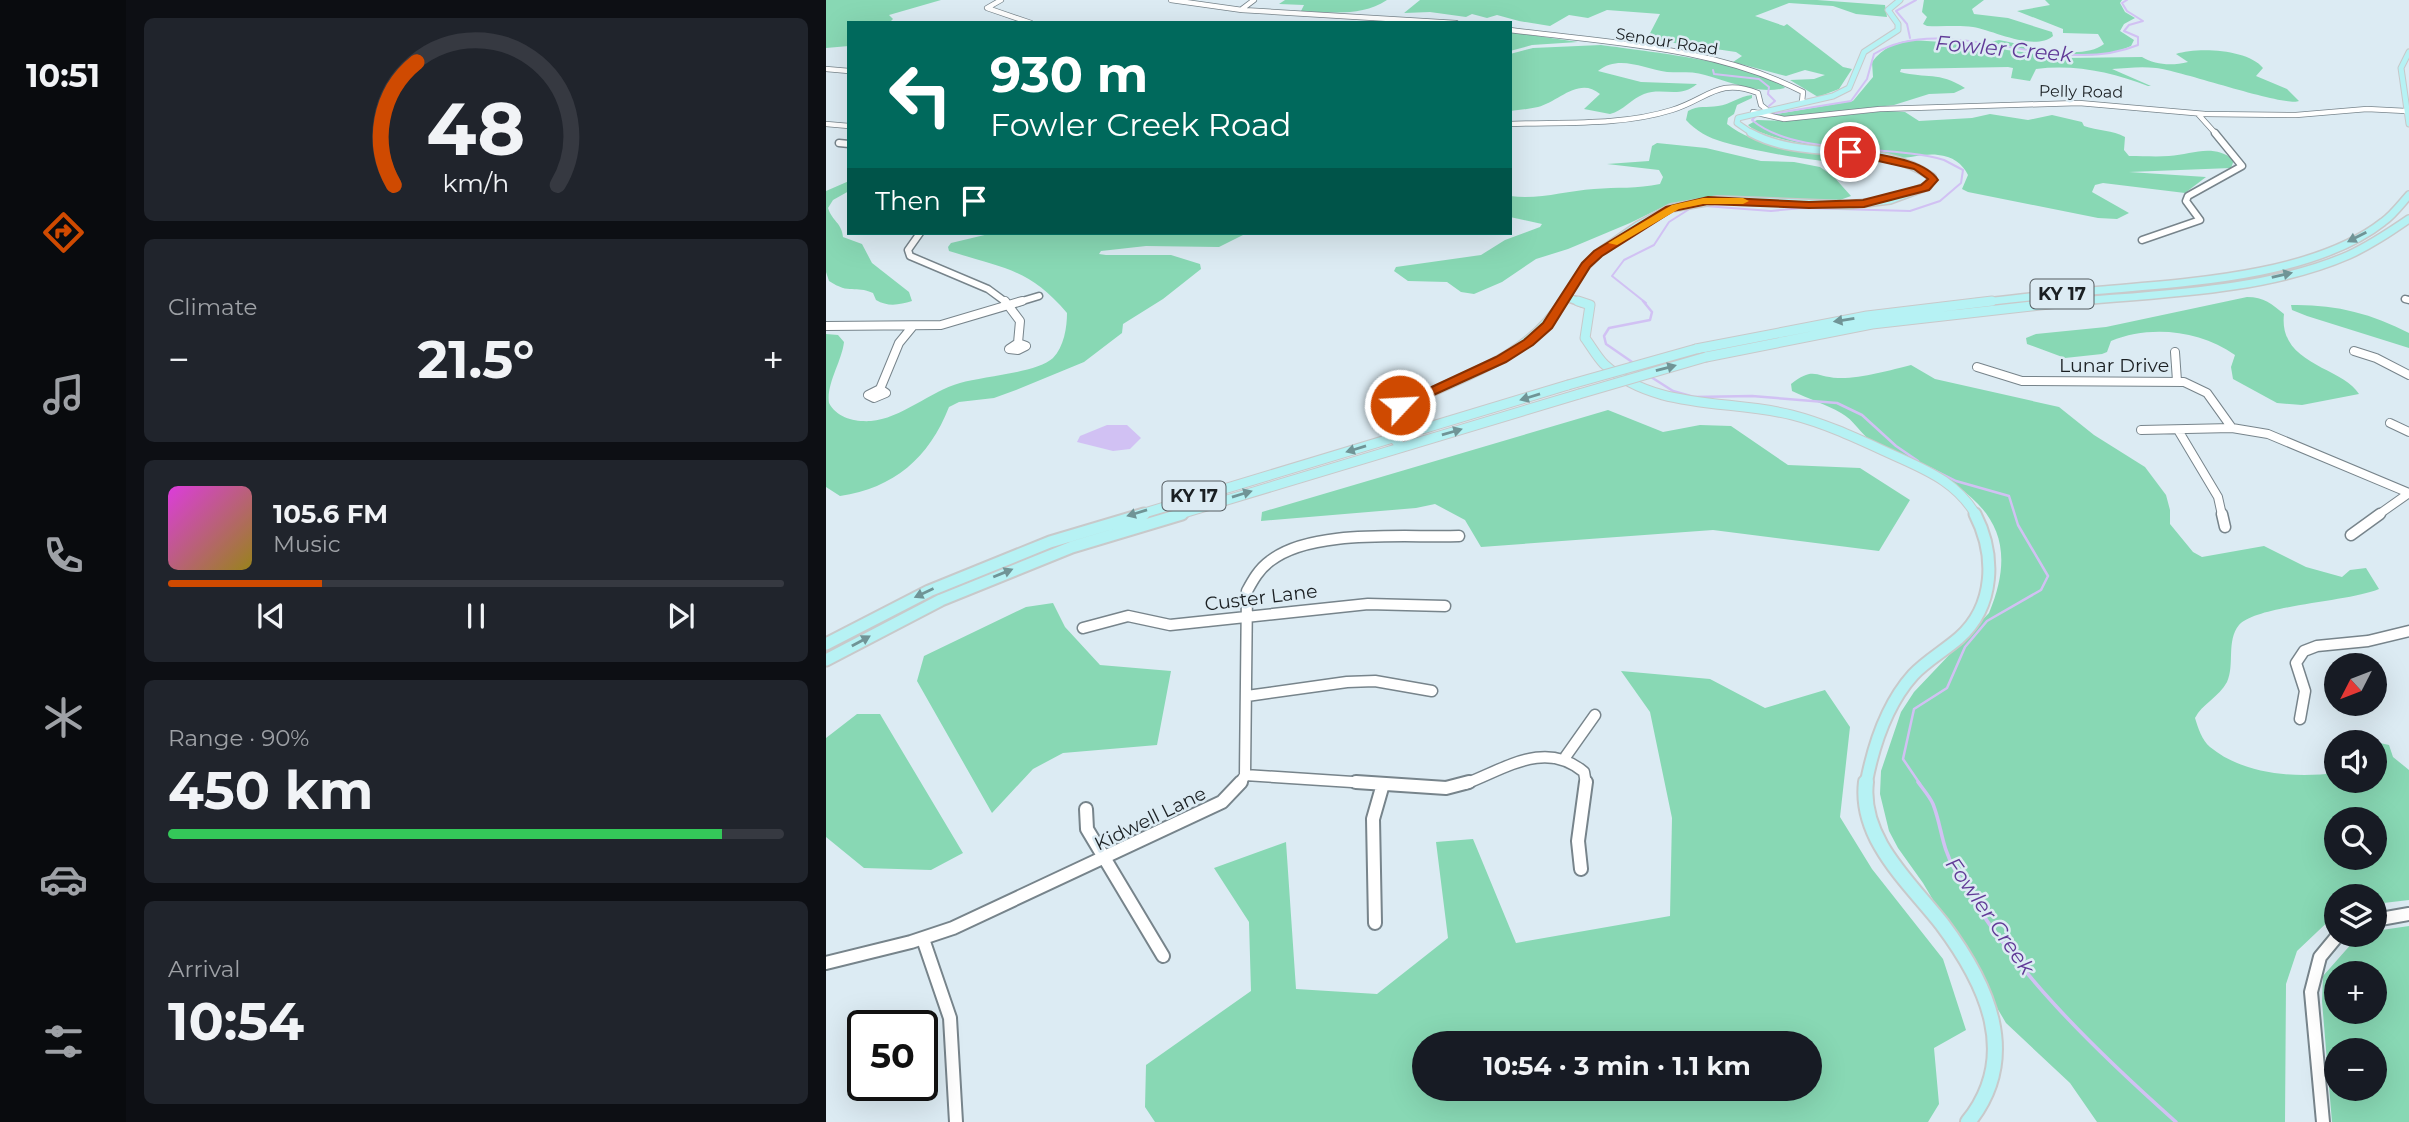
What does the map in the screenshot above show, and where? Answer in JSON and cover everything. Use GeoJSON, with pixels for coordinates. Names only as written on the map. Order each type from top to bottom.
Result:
{"type":"FeatureCollection","features":[{"type":"Feature","properties":{"kind":"main road"},"geometry":{"type":"LineString","coordinates":[[1401,447],[1383,425],[1384,417],[1389,412],[1516,351],[1547,325],[1586,265],[1598,253],[1627,233],[1676,207],[1717,200],[1809,205],[1864,204],[1917,190],[1932,182],[1929,173],[1905,163],[1786,142],[1749,132],[1737,121],[1753,112],[1833,96],[1849,88],[1864,52],[1898,30],[1898,24],[1888,10],[1900,0]]}},
{"type":"Feature","properties":{"kind":"main road"},"geometry":{"type":"LineString","coordinates":[[2409,52],[2401,68],[2409,124]]}},
{"type":"Feature","properties":{"kind":"main road","name":"KY 17"},"geometry":{"type":"LineString","coordinates":[[826,644],[929,591],[1050,541],[1568,385],[1696,349],[1866,316],[2197,281],[2258,270],[2315,255],[2350,241],[2382,222],[2409,195]]}},
{"type":"Feature","properties":{"kind":"main road","name":"KY 17"},"geometry":{"type":"LineString","coordinates":[[826,660],[941,600],[1063,550],[1148,522],[1706,358],[1784,340],[1924,317],[2193,290],[2269,278],[2351,253],[2384,237],[2409,219]]}},
{"type":"Feature","properties":{"kind":"main road"},"geometry":{"type":"LineString","coordinates":[[1566,297],[1590,304],[1585,338],[1610,368],[1632,383],[1674,399],[1777,411],[1812,421],[1927,470],[1961,494],[1973,512],[1988,553],[1990,576],[1985,603],[1968,629],[1902,688],[1871,760],[1865,798],[1873,828],[1889,855],[1954,941],[1993,1021],[1996,1034],[1996,1065],[1984,1100],[1968,1122]]}},
{"type":"Feature","properties":{"kind":"street"},"geometry":{"type":"LineString","coordinates":[[1000,0],[987,8],[1025,21]]}},
{"type":"Feature","properties":{"kind":"street"},"geometry":{"type":"LineString","coordinates":[[1171,0],[1242,9],[1374,15],[1436,21]]}},
{"type":"Feature","properties":{"kind":"street"},"geometry":{"type":"LineString","coordinates":[[1242,9],[1249,7],[1254,0]]}},
{"type":"Feature","properties":{"kind":"street","name":"Senour Road"},"geometry":{"type":"LineString","coordinates":[[1512,30],[1726,63],[1783,81],[1803,92],[1802,102]]}},
{"type":"Feature","properties":{"kind":"street"},"geometry":{"type":"LineString","coordinates":[[826,69],[847,71]]}},
{"type":"Feature","properties":{"kind":"street"},"geometry":{"type":"LineString","coordinates":[[1512,124],[1601,122],[1650,116],[1691,103],[1720,86],[1753,91],[1760,96],[1761,105],[1766,109]]}},
{"type":"Feature","properties":{"kind":"street","name":"Pelly Road"},"geometry":{"type":"LineString","coordinates":[[1753,112],[1784,120],[1880,109],[2079,103],[2198,114],[2296,115],[2365,109],[2407,111]]}},
{"type":"Feature","properties":{"kind":"street"},"geometry":{"type":"LineString","coordinates":[[2142,240],[2200,220],[2186,201],[2188,195],[2208,181],[2228,176],[2242,166],[2198,114]]}},
{"type":"Feature","properties":{"kind":"street"},"geometry":{"type":"LineString","coordinates":[[826,124],[847,126]]}},
{"type":"Feature","properties":{"kind":"street"},"geometry":{"type":"LineString","coordinates":[[839,143],[847,144]]}},
{"type":"Feature","properties":{"kind":"street"},"geometry":{"type":"LineString","coordinates":[[917,236],[908,250],[910,256],[982,286],[1008,306],[1018,317],[1018,343]]}},
{"type":"Feature","properties":{"kind":"street"},"geometry":{"type":"LineString","coordinates":[[826,326],[913,326],[950,323],[1039,296]]}},
{"type":"Feature","properties":{"kind":"street"},"geometry":{"type":"LineString","coordinates":[[880,389],[899,342],[913,326]]}},
{"type":"Feature","properties":{"kind":"street"},"geometry":{"type":"LineString","coordinates":[[2354,351],[2409,374]]}},
{"type":"Feature","properties":{"kind":"street"},"geometry":{"type":"LineString","coordinates":[[2175,352],[2177,381]]}},
{"type":"Feature","properties":{"kind":"street","name":"Lunar Drive"},"geometry":{"type":"LineString","coordinates":[[1977,367],[2022,381],[2177,381],[2207,393],[2232,428]]}},
{"type":"Feature","properties":{"kind":"street"},"geometry":{"type":"LineString","coordinates":[[2390,423],[2409,432]]}},
{"type":"Feature","properties":{"kind":"street"},"geometry":{"type":"LineString","coordinates":[[2141,430],[2232,428],[2278,436],[2409,493]]}},
{"type":"Feature","properties":{"kind":"street"},"geometry":{"type":"LineString","coordinates":[[2178,430],[2218,497],[2225,527]]}},
{"type":"Feature","properties":{"kind":"street"},"geometry":{"type":"LineString","coordinates":[[2351,535],[2409,493]]}},
{"type":"Feature","properties":{"kind":"street"},"geometry":{"type":"LineString","coordinates":[[1459,536],[1334,540],[1293,549],[1275,557],[1253,577],[1247,591],[1245,775],[1457,787],[1540,755],[1566,756],[1584,772],[1586,782],[1577,841],[1581,869]]}},
{"type":"Feature","properties":{"kind":"street","name":"Custer Lane"},"geometry":{"type":"LineString","coordinates":[[1083,628],[1128,616],[1170,625],[1368,604],[1445,606]]}},
{"type":"Feature","properties":{"kind":"street"},"geometry":{"type":"LineString","coordinates":[[2300,719],[2305,691],[2296,663],[2304,651],[2318,646],[2368,641],[2409,631]]}},
{"type":"Feature","properties":{"kind":"street"},"geometry":{"type":"LineString","coordinates":[[1247,696],[1348,682],[1375,681],[1432,691]]}},
{"type":"Feature","properties":{"kind":"street"},"geometry":{"type":"LineString","coordinates":[[1566,756],[1595,715]]}},
{"type":"Feature","properties":{"kind":"street","name":"Kidwell Lane"},"geometry":{"type":"LineString","coordinates":[[826,963],[923,939],[953,928],[1207,811],[1229,796],[1245,775]]}},
{"type":"Feature","properties":{"kind":"street"},"geometry":{"type":"LineString","coordinates":[[1375,923],[1373,819],[1383,784]]}},
{"type":"Feature","properties":{"kind":"street"},"geometry":{"type":"LineString","coordinates":[[1086,809],[1087,829],[1163,956]]}},
{"type":"Feature","properties":{"kind":"street"},"geometry":{"type":"LineString","coordinates":[[2387,918],[2409,914]]}},
{"type":"Feature","properties":{"kind":"street"},"geometry":{"type":"LineString","coordinates":[[923,939],[950,1018],[957,1122]]}},
{"type":"Feature","properties":{"kind":"street"},"geometry":{"type":"LineString","coordinates":[[2323,1122],[2311,984],[2315,964],[2326,947]]}},
{"type":"Feature","properties":{"kind":"green space"},"geometry":{"type":"Polygon","coordinates":[[[826,0],[941,0],[889,15],[893,19],[891,21],[847,21],[847,46],[826,48],[826,0]]]}},
{"type":"Feature","properties":{"kind":"green space"},"geometry":{"type":"Polygon","coordinates":[[[1285,0],[1387,0],[1367,9],[1335,12],[1301,11],[1304,5],[1279,4],[1285,0]]]}},
{"type":"Feature","properties":{"kind":"green space"},"geometry":{"type":"Polygon","coordinates":[[[1420,0],[1817,0],[1885,5],[1887,17],[1856,14],[1833,6],[1789,3],[1755,16],[1784,26],[1787,24],[1843,67],[1852,69],[1839,89],[1818,97],[1790,80],[1814,79],[1825,75],[1805,70],[1786,76],[1733,62],[1742,56],[1736,52],[1647,39],[1660,14],[1607,10],[1588,18],[1569,15],[1550,26],[1497,15],[1487,18],[1472,14],[1466,17],[1430,12],[1404,13],[1420,0]]]}},
{"type":"Feature","properties":{"kind":"green space"},"geometry":{"type":"Polygon","coordinates":[[[1924,0],[1984,0],[1972,9],[1974,14],[2008,18],[2052,32],[2053,36],[2035,42],[2013,39],[1973,27],[1927,26],[1923,24],[1927,17],[1922,12],[1924,0]]]}},
{"type":"Feature","properties":{"kind":"green space"},"geometry":{"type":"Polygon","coordinates":[[[2045,0],[2122,0],[2120,3],[2125,12],[2135,18],[2124,24],[2120,31],[2134,40],[2131,46],[2114,52],[2079,56],[2043,53],[1990,42],[1999,40],[2068,52],[2082,52],[2104,44],[2098,34],[2063,33],[2063,29],[2017,11],[2050,5],[2045,0]]]}},
{"type":"Feature","properties":{"kind":"green space"},"geometry":{"type":"Polygon","coordinates":[[[1512,32],[1578,42],[1532,45],[1512,50],[1512,32]]]}},
{"type":"Feature","properties":{"kind":"green space"},"geometry":{"type":"Polygon","coordinates":[[[1912,40],[1986,45],[2065,58],[2142,57],[2152,62],[2170,64],[2188,62],[2176,54],[2222,51],[2256,62],[2263,68],[2256,76],[2287,89],[2299,101],[2274,99],[2150,67],[2112,69],[2151,86],[2079,68],[2036,69],[2030,81],[2011,78],[2013,68],[2008,67],[1901,69],[1900,72],[1909,74],[1947,79],[1965,88],[1954,93],[1929,94],[1894,105],[1784,117],[1771,115],[1853,101],[1873,77],[1872,62],[1876,57],[1890,46],[1912,40]]]}},
{"type":"Feature","properties":{"kind":"green space"},"geometry":{"type":"Polygon","coordinates":[[[1601,45],[1670,54],[1754,72],[1774,79],[1785,88],[1755,89],[1700,74],[1667,72],[1623,63],[1606,66],[1598,71],[1641,82],[1697,84],[1684,91],[1644,94],[1610,114],[1584,109],[1600,94],[1584,88],[1576,89],[1538,107],[1512,111],[1512,53],[1533,48],[1601,45]]]}},
{"type":"Feature","properties":{"kind":"green space"},"geometry":{"type":"Polygon","coordinates":[[[1752,95],[1752,98],[1737,105],[1734,114],[1728,118],[1727,124],[1739,132],[1767,143],[1866,157],[1880,162],[1827,162],[1737,146],[1698,131],[1686,120],[1688,111],[1692,109],[1714,107],[1752,95]]]}},
{"type":"Feature","properties":{"kind":"green space"},"geometry":{"type":"Polygon","coordinates":[[[1887,111],[1905,112],[1919,121],[1972,118],[1990,114],[2028,120],[2052,115],[2125,137],[2124,150],[2129,156],[2169,156],[2211,151],[2234,160],[2231,168],[2129,172],[2206,177],[2185,193],[2103,183],[2095,185],[2092,192],[2129,213],[2117,219],[2098,218],[1968,192],[1962,189],[1968,175],[1966,171],[1948,157],[1927,155],[1895,158],[1841,151],[1773,137],[1748,125],[1757,120],[1786,121],[1887,111]]]}},
{"type":"Feature","properties":{"kind":"green space"},"geometry":{"type":"Polygon","coordinates":[[[1657,143],[1706,148],[1761,161],[1794,162],[1820,167],[1833,176],[1851,196],[1840,200],[1795,202],[1707,197],[1669,204],[1568,249],[1536,259],[1502,282],[1474,294],[1461,292],[1447,282],[1408,281],[1394,271],[1396,267],[1481,255],[1505,240],[1540,227],[1542,224],[1512,217],[1512,196],[1542,196],[1660,184],[1663,177],[1659,170],[1607,164],[1649,161],[1652,146],[1657,143]]]}},
{"type":"Feature","properties":{"kind":"green space"},"geometry":{"type":"Polygon","coordinates":[[[847,182],[847,192],[833,200],[828,208],[841,228],[843,237],[862,244],[872,263],[909,292],[912,301],[885,304],[876,300],[873,293],[842,288],[829,281],[826,272],[826,191],[847,182]]]}},
{"type":"Feature","properties":{"kind":"green space"},"geometry":{"type":"Polygon","coordinates":[[[985,235],[1243,235],[1219,247],[1146,246],[1101,251],[1099,254],[1106,255],[1171,255],[1200,264],[1201,269],[1163,299],[1123,324],[1122,333],[1084,362],[994,398],[959,402],[949,407],[931,441],[907,468],[877,486],[840,496],[826,487],[826,334],[838,335],[844,342],[830,388],[829,403],[842,416],[865,421],[893,415],[960,383],[1035,367],[1053,358],[1060,348],[1067,313],[1053,298],[1027,278],[1014,272],[949,251],[951,243],[985,235]]]}},
{"type":"Feature","properties":{"kind":"green space"},"geometry":{"type":"Polygon","coordinates":[[[2247,297],[2272,304],[2284,314],[2285,331],[2291,344],[2301,355],[2340,377],[2359,394],[2302,405],[2277,403],[2233,379],[2231,367],[2235,355],[2190,335],[2142,333],[2111,341],[2107,352],[2102,354],[2065,358],[2027,344],[2026,338],[2036,334],[2106,327],[2247,297]]]}},
{"type":"Feature","properties":{"kind":"green space"},"geometry":{"type":"Polygon","coordinates":[[[2291,305],[2337,308],[2380,320],[2409,333],[2409,348],[2307,316],[2292,310],[2291,305]]]}},
{"type":"Feature","properties":{"kind":"green space"},"geometry":{"type":"Polygon","coordinates":[[[1911,365],[1935,379],[2059,407],[2094,435],[2145,467],[2166,495],[2170,524],[2193,552],[2202,557],[2264,546],[2306,567],[2342,577],[2350,570],[2366,568],[2379,589],[2283,608],[2249,618],[2239,625],[2233,638],[2227,682],[2195,718],[2210,747],[2223,756],[2238,764],[2270,772],[2324,774],[2324,793],[2387,793],[2387,745],[2393,757],[2409,770],[2409,900],[2387,903],[2387,884],[2324,884],[2324,925],[2297,951],[2286,984],[2285,1122],[2097,1122],[2070,1083],[2006,1023],[1923,883],[1898,848],[1889,831],[1880,794],[1881,771],[1901,712],[1914,692],[1989,613],[1998,586],[2001,562],[1999,541],[1992,523],[1980,506],[1964,492],[1921,465],[1872,442],[1846,416],[1792,391],[1791,384],[1805,375],[1846,378],[1911,365]]]}},
{"type":"Feature","properties":{"kind":"green space"},"geometry":{"type":"Polygon","coordinates":[[[1608,410],[1663,432],[1700,425],[1731,426],[1788,465],[1860,468],[1910,500],[1879,551],[1713,530],[1481,547],[1465,520],[1435,504],[1416,508],[1261,521],[1262,512],[1608,410]]]}},
{"type":"Feature","properties":{"kind":"green space"},"geometry":{"type":"Polygon","coordinates":[[[1053,603],[1065,627],[1100,665],[1171,671],[1157,745],[1063,753],[1033,769],[992,813],[917,681],[924,656],[1026,607],[1053,603]]]}},
{"type":"Feature","properties":{"kind":"green space"},"geometry":{"type":"Polygon","coordinates":[[[1621,671],[1710,679],[1765,708],[1825,690],[1850,727],[1840,817],[1872,869],[1943,959],[1966,1030],[1934,1048],[1939,1104],[1928,1122],[1155,1122],[1145,1107],[1146,1065],[1251,991],[1249,922],[1214,868],[1286,842],[1296,989],[1377,994],[1448,938],[1436,842],[1473,839],[1516,943],[1670,916],[1672,818],[1650,712],[1621,671]]]}},
{"type":"Feature","properties":{"kind":"green space"},"geometry":{"type":"Polygon","coordinates":[[[857,714],[880,714],[963,853],[931,870],[864,868],[826,837],[826,738],[857,714]]]}},
{"type":"Feature","properties":{"kind":"green space"},"geometry":{"type":"Polygon","coordinates":[[[2409,926],[2409,1122],[2332,1122],[2330,1101],[2387,1101],[2387,1038],[2325,1038],[2322,1001],[2324,975],[2324,1024],[2387,1024],[2387,961],[2336,961],[2349,947],[2387,947],[2387,929],[2409,926]]]}},
{"type":"Feature","properties":{"kind":"shaded area"},"geometry":{"type":"Polygon","coordinates":[[[1107,425],[1127,425],[1141,438],[1130,449],[1113,451],[1077,442],[1080,436],[1107,425]]]}},
{"type":"Feature","properties":{"kind":"waterway"},"geometry":{"type":"LineString","coordinates":[[1910,38],[1907,24],[1896,11],[1916,0]]}},
{"type":"Feature","properties":{"kind":"waterway","name":"Fowler Creek"},"geometry":{"type":"LineString","coordinates":[[1770,114],[1851,101],[1867,79],[1874,54],[1903,42],[1934,39],[1967,41],[2071,55],[2105,54],[2138,45],[2138,37],[2124,31],[2129,25],[2143,21],[2127,11],[2122,3],[2127,0]]}},
{"type":"Feature","properties":{"kind":"waterway"},"geometry":{"type":"LineString","coordinates":[[1713,70],[1714,74],[1759,79],[1769,87],[1768,94],[1775,101],[1769,106]]}},
{"type":"Feature","properties":{"kind":"waterway","name":"Fowler Creek"},"geometry":{"type":"LineString","coordinates":[[1705,206],[1771,211],[1802,208],[1910,211],[1940,201],[1961,183],[1963,170],[1944,160],[1793,140],[1770,132],[1752,120],[1756,116]]}},
{"type":"Feature","properties":{"kind":"waterway","name":"Fowler Creek"},"geometry":{"type":"LineString","coordinates":[[1646,303],[1612,276],[1624,260],[1654,245],[1669,222],[1691,208]]}},
{"type":"Feature","properties":{"kind":"waterway","name":"Fowler Creek"},"geometry":{"type":"LineString","coordinates":[[1635,364],[1606,344],[1604,336],[1609,328],[1650,320],[1652,312],[1643,301]]}},
{"type":"Feature","properties":{"kind":"waterway","name":"Fowler Creek"},"geometry":{"type":"LineString","coordinates":[[1651,377],[1673,391],[1694,397],[1752,396],[1837,403],[1862,415],[1896,446],[1918,461]]}},
{"type":"Feature","properties":{"kind":"waterway","name":"Fowler Creek"},"geometry":{"type":"LineString","coordinates":[[1920,784],[1903,759],[1914,709],[1947,688],[1965,647],[1987,621],[2041,590],[2048,576],[2018,525],[2009,496],[1956,481],[1930,468]]}},
{"type":"Feature","properties":{"kind":"waterway","name":"Fowler Creek"},"geometry":{"type":"LineString","coordinates":[[1918,782],[1933,804],[1947,853],[1955,870],[2001,940],[2084,1036],[2176,1122]]}},
{"type":"Feature","properties":{"kind":"slow traffic"},"geometry":{"type":"LineString","coordinates":[[1613,243],[1663,212],[1685,204],[1717,200],[1743,201]]}},
{"type":"Feature","properties":{"kind":"route"},"geometry":{"type":"LineString","coordinates":[[1400,405],[1501,359],[1529,342],[1547,325],[1586,265],[1598,253],[1670,209],[1708,201],[1864,204],[1925,188],[1933,180],[1923,169],[1886,158],[1850,152]]}}]}
